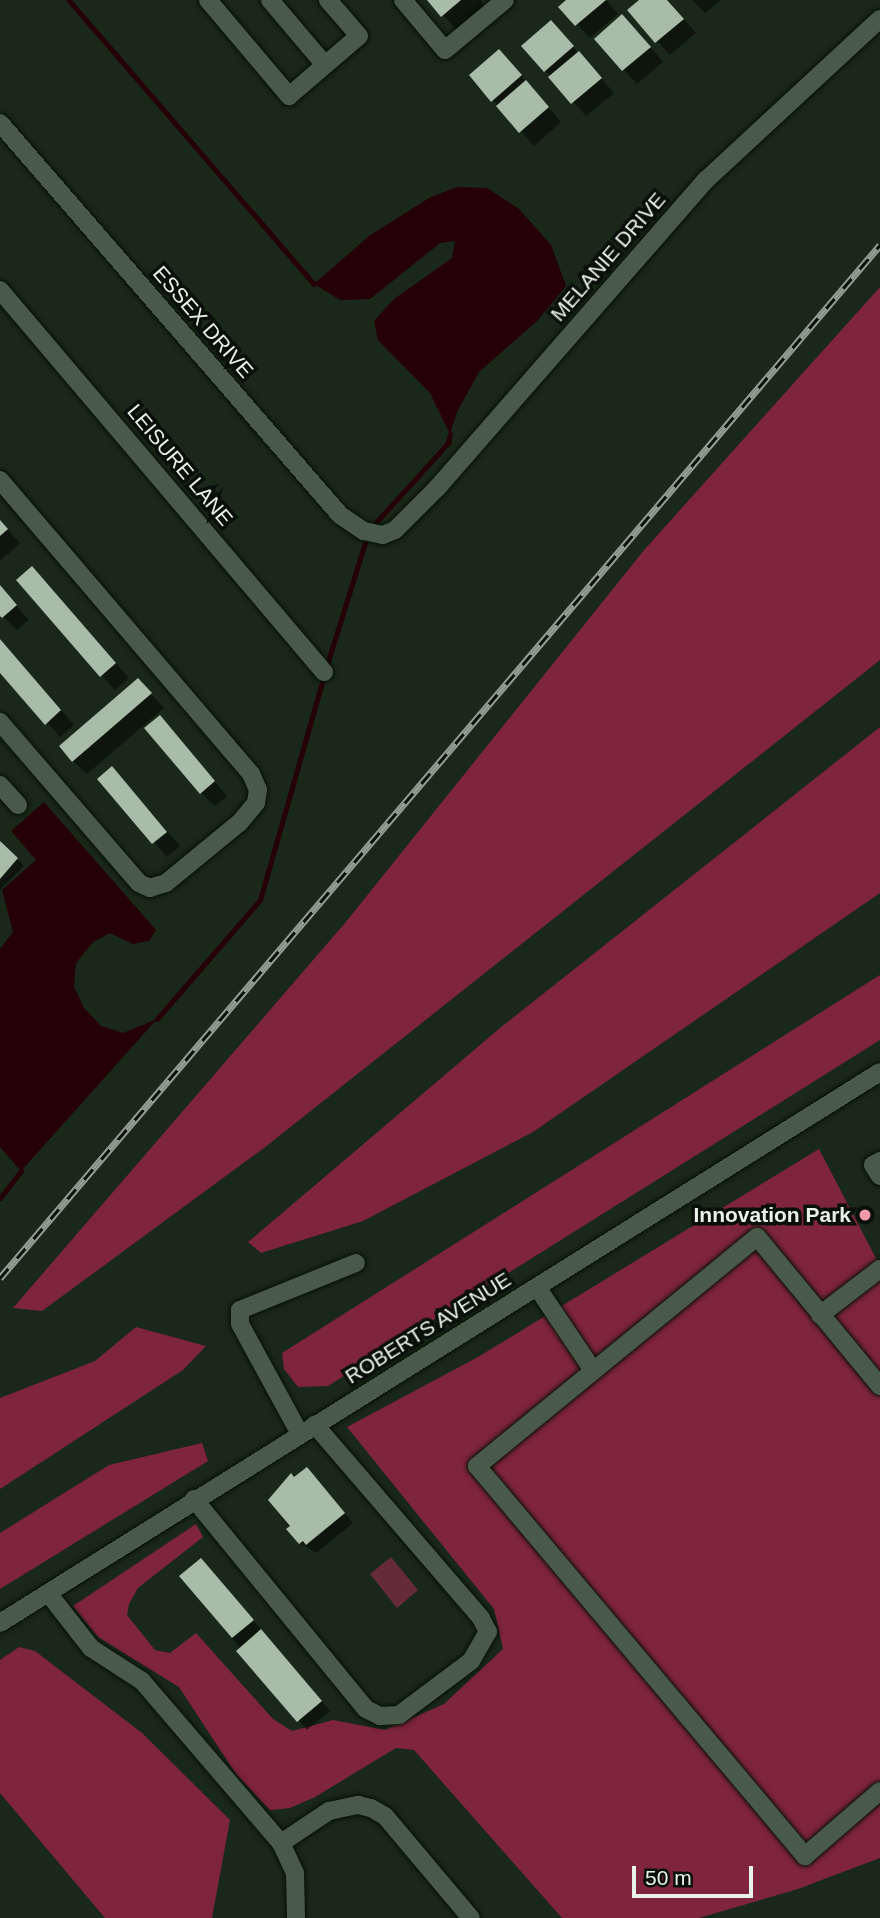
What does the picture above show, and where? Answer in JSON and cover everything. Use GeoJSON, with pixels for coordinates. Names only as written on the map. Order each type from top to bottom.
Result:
{"type":"FeatureCollection","features":[{"type":"Feature","properties":{"kind":"street"},"geometry":{"type":"LineString","coordinates":[[208,0],[289,96],[359,36],[328,0]]}},
{"type":"Feature","properties":{"kind":"street"},"geometry":{"type":"LineString","coordinates":[[270,0],[325,65]]}},
{"type":"Feature","properties":{"kind":"street"},"geometry":{"type":"LineString","coordinates":[[403,0],[445,50],[505,0]]}},
{"type":"Feature","properties":{"kind":"street","name":"MELANIE DRIVE"},"geometry":{"type":"LineString","coordinates":[[374,533],[395,530],[438,487],[706,180],[880,19]]}},
{"type":"Feature","properties":{"kind":"street","name":"ESSEX DRIVE"},"geometry":{"type":"LineString","coordinates":[[0,123],[340,515],[374,533]]}},
{"type":"Feature","properties":{"kind":"street","name":"LEISURE LANE"},"geometry":{"type":"LineString","coordinates":[[0,289],[324,672]]}},
{"type":"Feature","properties":{"kind":"street"},"geometry":{"type":"LineString","coordinates":[[0,480],[251,774],[258,790],[256,803],[239,823],[166,883],[150,888],[139,883],[0,722]]}},
{"type":"Feature","properties":{"kind":"street"},"geometry":{"type":"LineString","coordinates":[[0,785],[18,805]]}},
{"type":"Feature","properties":{"kind":"street","name":"ROBERTS AVENUE"},"geometry":{"type":"LineString","coordinates":[[0,1623],[194,1499],[880,1072]]}},
{"type":"Feature","properties":{"kind":"street"},"geometry":{"type":"LineString","coordinates":[[880,1161],[873,1165],[880,1176]]}},
{"type":"Feature","properties":{"kind":"street"},"geometry":{"type":"LineString","coordinates":[[880,1385],[757,1237],[592,1369],[477,1466],[805,1856],[880,1791]]}},
{"type":"Feature","properties":{"kind":"street"},"geometry":{"type":"LineString","coordinates":[[194,1499],[366,1709],[380,1716],[398,1715],[471,1661],[488,1633],[481,1618],[308,1429],[240,1324],[240,1310],[356,1263]]}},
{"type":"Feature","properties":{"kind":"street"},"geometry":{"type":"LineString","coordinates":[[820,1315],[880,1269]]}},
{"type":"Feature","properties":{"kind":"street"},"geometry":{"type":"LineString","coordinates":[[537,1287],[592,1369]]}},
{"type":"Feature","properties":{"kind":"street"},"geometry":{"type":"LineString","coordinates":[[48,1593],[91,1648],[142,1681],[281,1843],[295,1872],[296,1918]]}},
{"type":"Feature","properties":{"kind":"street"},"geometry":{"type":"LineString","coordinates":[[281,1843],[329,1811],[358,1804],[372,1808],[385,1816],[471,1918]]}},
{"type":"Feature","properties":{"kind":"shaded area"},"geometry":{"type":"Polygon","coordinates":[[[457,187],[487,188],[519,209],[551,245],[566,286],[537,321],[479,372],[457,412],[450,434],[430,393],[378,340],[374,321],[394,299],[452,258],[455,241],[440,243],[370,299],[340,300],[314,284],[369,236],[429,198],[457,187]]]}},
{"type":"Feature","properties":{"kind":"shaded area"},"geometry":{"type":"Polygon","coordinates":[[[880,287],[880,660],[264,1148],[42,1311],[13,1308],[345,923],[645,549],[880,287]]]}},
{"type":"Feature","properties":{"kind":"shaded area"},"geometry":{"type":"Polygon","coordinates":[[[880,727],[880,893],[533,1132],[363,1221],[261,1253],[248,1242],[500,1028],[880,727]]]}},
{"type":"Feature","properties":{"kind":"shaded area"},"geometry":{"type":"Polygon","coordinates":[[[44,802],[156,930],[149,941],[133,944],[110,933],[93,942],[76,963],[74,987],[84,1008],[101,1026],[123,1033],[157,1019],[21,1171],[0,1147],[0,949],[13,932],[2,890],[36,860],[11,831],[44,802]]]}},
{"type":"Feature","properties":{"kind":"shaded area"},"geometry":{"type":"Polygon","coordinates":[[[880,975],[880,1040],[328,1386],[298,1387],[284,1369],[282,1353],[880,975]]]}},
{"type":"Feature","properties":{"kind":"shaded area"},"geometry":{"type":"Polygon","coordinates":[[[819,1149],[880,1266],[880,1858],[798,1889],[699,1918],[562,1918],[414,1750],[396,1748],[315,1797],[290,1808],[270,1810],[236,1774],[179,1687],[98,1637],[73,1606],[196,1524],[203,1537],[138,1588],[129,1604],[127,1615],[155,1650],[170,1653],[196,1633],[273,1719],[292,1731],[333,1720],[385,1730],[444,1704],[503,1649],[494,1609],[347,1427],[478,1357],[819,1149]]]}},
{"type":"Feature","properties":{"kind":"shaded area"},"geometry":{"type":"Polygon","coordinates":[[[136,1327],[206,1346],[183,1370],[0,1489],[0,1398],[95,1361],[136,1327]]]}},
{"type":"Feature","properties":{"kind":"shaded area"},"geometry":{"type":"Polygon","coordinates":[[[202,1443],[208,1461],[0,1589],[0,1533],[109,1465],[202,1443]]]}},
{"type":"Feature","properties":{"kind":"shaded area"},"geometry":{"type":"Polygon","coordinates":[[[391,1557],[418,1590],[397,1608],[370,1574],[391,1557]]]}},
{"type":"Feature","properties":{"kind":"shaded area"},"geometry":{"type":"Polygon","coordinates":[[[19,1647],[35,1651],[142,1733],[230,1820],[212,1918],[105,1918],[0,1793],[0,1660],[19,1647]]]}},
{"type":"Feature","properties":{"kind":"building"},"geometry":{"type":"Polygon","coordinates":[[[427,0],[461,0],[441,17],[427,0]]]}},
{"type":"Feature","properties":{"kind":"building"},"geometry":{"type":"Polygon","coordinates":[[[566,0],[606,0],[575,26],[558,7],[566,0]]]}},
{"type":"Feature","properties":{"kind":"building"},"geometry":{"type":"Polygon","coordinates":[[[639,0],[667,0],[684,19],[655,43],[627,10],[639,0]]]}},
{"type":"Feature","properties":{"kind":"building"},"geometry":{"type":"Polygon","coordinates":[[[622,14],[651,47],[622,71],[594,39],[622,14]]]}},
{"type":"Feature","properties":{"kind":"building"},"geometry":{"type":"Polygon","coordinates":[[[551,20],[574,46],[544,72],[521,46],[551,20]]]}},
{"type":"Feature","properties":{"kind":"building"},"geometry":{"type":"Polygon","coordinates":[[[499,49],[522,75],[491,102],[469,75],[499,49]]]}},
{"type":"Feature","properties":{"kind":"building"},"geometry":{"type":"Polygon","coordinates":[[[579,51],[602,78],[571,104],[548,77],[579,51]]]}},
{"type":"Feature","properties":{"kind":"building"},"geometry":{"type":"Polygon","coordinates":[[[526,80],[549,107],[519,133],[496,106],[526,80]]]}},
{"type":"Feature","properties":{"kind":"building"},"geometry":{"type":"Polygon","coordinates":[[[0,520],[8,529],[0,536],[0,520]]]}},
{"type":"Feature","properties":{"kind":"building"},"geometry":{"type":"Polygon","coordinates":[[[32,566],[116,663],[100,677],[16,580],[32,566]]]}},
{"type":"Feature","properties":{"kind":"building"},"geometry":{"type":"Polygon","coordinates":[[[0,585],[17,605],[2,618],[0,616],[0,585]]]}},
{"type":"Feature","properties":{"kind":"building"},"geometry":{"type":"Polygon","coordinates":[[[0,639],[61,710],[45,725],[0,673],[0,639]]]}},
{"type":"Feature","properties":{"kind":"building"},"geometry":{"type":"Polygon","coordinates":[[[138,678],[152,693],[72,762],[59,746],[138,678]]]}},
{"type":"Feature","properties":{"kind":"building"},"geometry":{"type":"Polygon","coordinates":[[[160,715],[215,781],[200,794],[144,728],[160,715]]]}},
{"type":"Feature","properties":{"kind":"building"},"geometry":{"type":"Polygon","coordinates":[[[112,766],[167,832],[152,844],[97,779],[112,766]]]}},
{"type":"Feature","properties":{"kind":"building"},"geometry":{"type":"Polygon","coordinates":[[[0,841],[18,858],[0,879],[0,841]]]}},
{"type":"Feature","properties":{"kind":"building"},"geometry":{"type":"Polygon","coordinates":[[[307,1467],[345,1513],[306,1545],[303,1541],[299,1544],[286,1529],[290,1526],[268,1500],[291,1473],[294,1477],[307,1467]]]}},
{"type":"Feature","properties":{"kind":"building"},"geometry":{"type":"Polygon","coordinates":[[[201,1558],[254,1620],[232,1638],[179,1576],[201,1558]]]}},
{"type":"Feature","properties":{"kind":"building"},"geometry":{"type":"Polygon","coordinates":[[[261,1629],[322,1701],[297,1722],[236,1651],[261,1629]]]}},
{"type":"Feature","properties":{"kind":"waterway"},"geometry":{"type":"LineString","coordinates":[[69,0],[314,284]]}},
{"type":"Feature","properties":{"kind":"waterway"},"geometry":{"type":"LineString","coordinates":[[371,528],[448,443],[450,434]]}},
{"type":"Feature","properties":{"kind":"waterway"},"geometry":{"type":"LineString","coordinates":[[326,668],[367,536]]}},
{"type":"Feature","properties":{"kind":"waterway"},"geometry":{"type":"LineString","coordinates":[[157,1019],[260,900],[324,676]]}},
{"type":"Feature","properties":{"kind":"waterway"},"geometry":{"type":"LineString","coordinates":[[0,1198],[21,1171]]}},
{"type":"Feature","properties":{"kind":"railway"},"geometry":{"type":"LineString","coordinates":[[0,1278],[880,245]]}},
{"type":"Feature","properties":{"kind":"place","name":"Innovation Park"},"geometry":{"type":"Point","coordinates":[865,1215]}}]}
